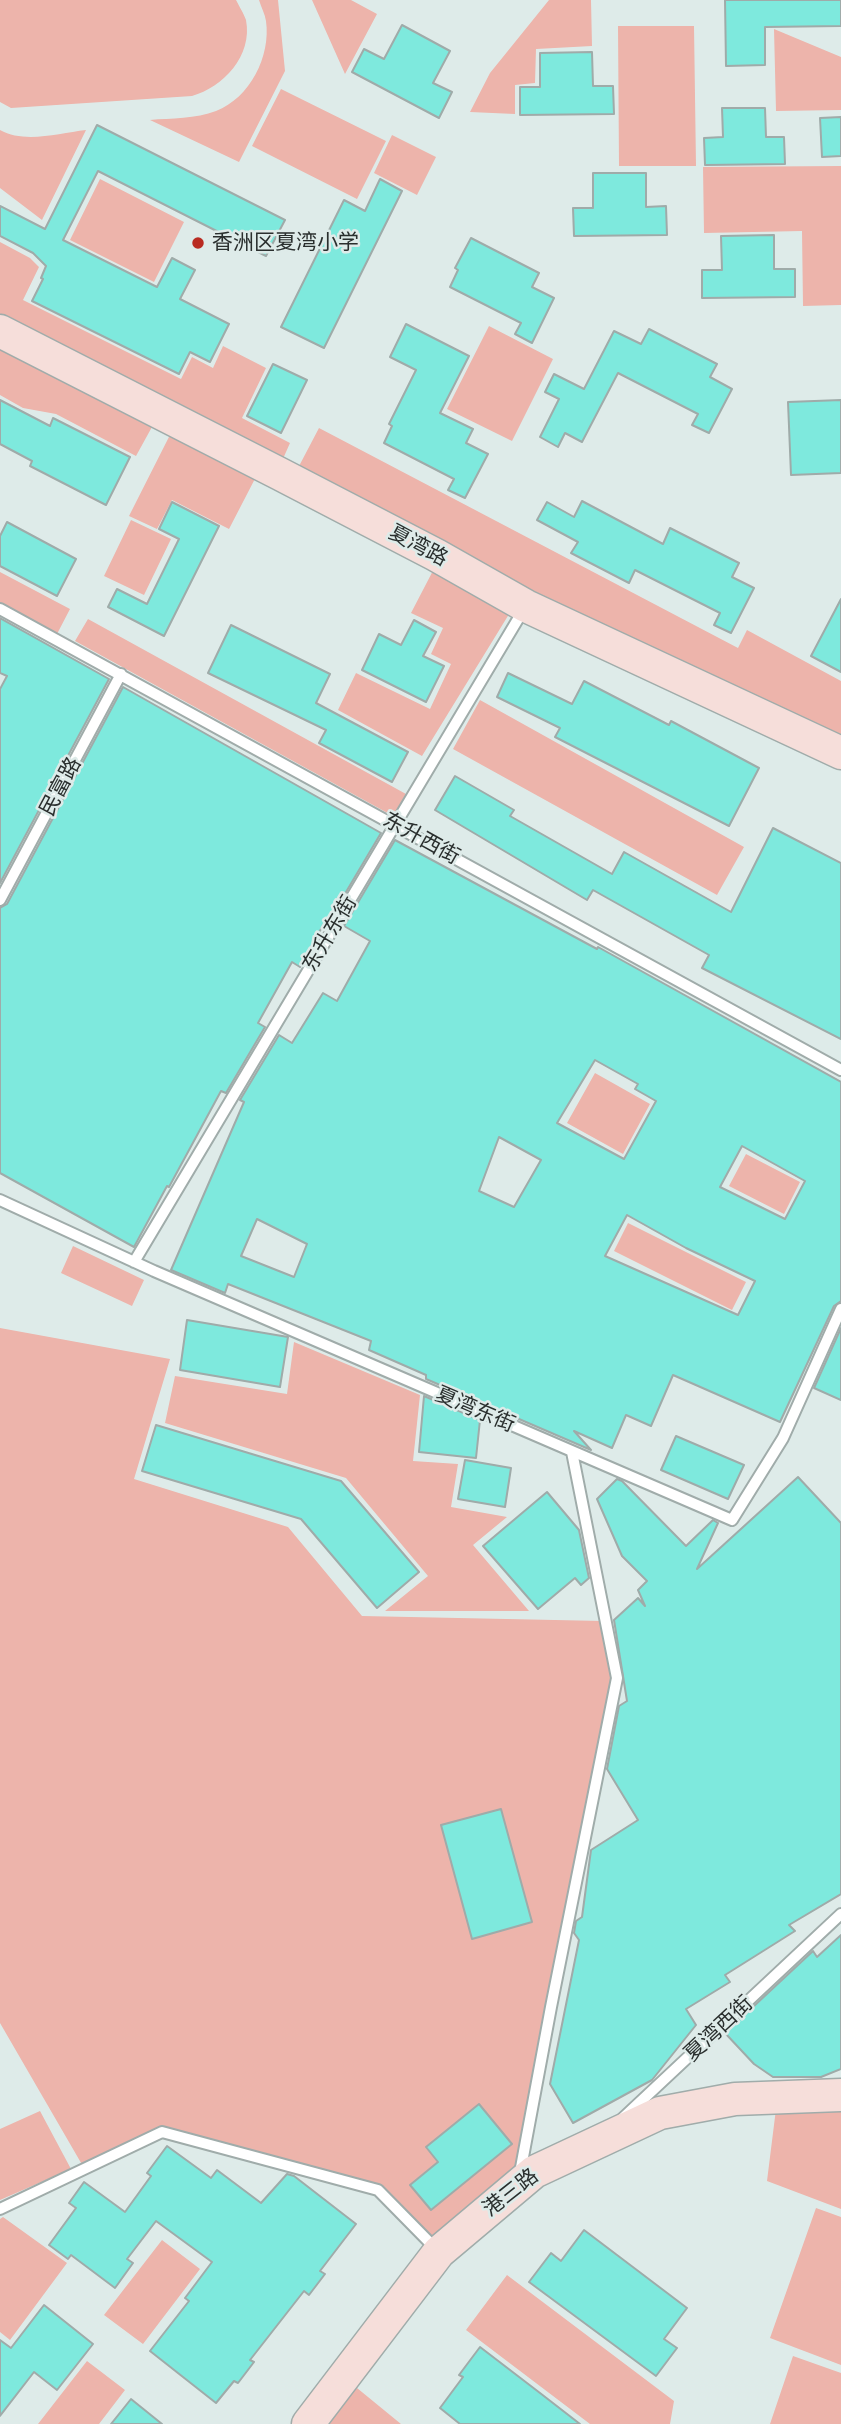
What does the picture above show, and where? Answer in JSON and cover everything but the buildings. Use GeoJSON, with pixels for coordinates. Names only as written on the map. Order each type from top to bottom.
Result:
{"type":"FeatureCollection","features":[{"type":"Feature","properties":{"kind":"street","name":"夏湾路"},"geometry":{"type":"LineString","coordinates":[[0,331],[436,555],[526,606],[841,752]]}},
{"type":"Feature","properties":{"kind":"street","name":"港三路"},"geometry":{"type":"LineString","coordinates":[[308,2424],[439,2252],[534,2172],[660,2113],[735,2099],[841,2095]]}},
{"type":"Feature","properties":{"kind":"lane","name":"东升东街"},"geometry":{"type":"LineString","coordinates":[[134,1262],[526,606]]}},
{"type":"Feature","properties":{"kind":"lane","name":"东升西街"},"geometry":{"type":"LineString","coordinates":[[0,608],[841,1070]]}},
{"type":"Feature","properties":{"kind":"lane","name":"民富路"},"geometry":{"type":"LineString","coordinates":[[0,900],[121,674]]}},
{"type":"Feature","properties":{"kind":"lane","name":"夏湾东街"},"geometry":{"type":"LineString","coordinates":[[0,1200],[134,1262],[732,1520],[783,1438],[841,1309]]}},
{"type":"Feature","properties":{"kind":"lane"},"geometry":{"type":"LineString","coordinates":[[517,2186],[617,1678],[572,1452]]}},
{"type":"Feature","properties":{"kind":"lane","name":"夏湾西街"},"geometry":{"type":"LineString","coordinates":[[596,2143],[841,1914]]}},
{"type":"Feature","properties":{"kind":"lane"},"geometry":{"type":"LineString","coordinates":[[0,2209],[162,2132],[378,2190],[439,2252]]}},
{"type":"Feature","properties":{"kind":"shaded area"},"geometry":{"type":"Polygon","coordinates":[[[0,0],[236,0],[246,20],[245,46],[225,77],[204,92],[192,96],[11,108],[0,102],[0,0]]]}},
{"type":"Feature","properties":{"kind":"shaded area"},"geometry":{"type":"Polygon","coordinates":[[[259,0],[278,0],[285,71],[239,162],[150,120],[208,114],[228,105],[239,96],[256,74],[265,48],[266,21],[259,0]]]}},
{"type":"Feature","properties":{"kind":"shaded area"},"geometry":{"type":"Polygon","coordinates":[[[312,0],[351,0],[377,14],[345,74],[312,0]]]}},
{"type":"Feature","properties":{"kind":"shaded area"},"geometry":{"type":"Polygon","coordinates":[[[549,0],[591,0],[592,46],[536,49],[535,83],[515,85],[515,114],[470,112],[490,73],[549,0]]]}},
{"type":"Feature","properties":{"kind":"shaded area"},"geometry":{"type":"Polygon","coordinates":[[[618,26],[694,26],[696,166],[619,166],[618,26]]]}},
{"type":"Feature","properties":{"kind":"shaded area"},"geometry":{"type":"Polygon","coordinates":[[[774,29],[841,57],[841,110],[776,111],[774,29]]]}},
{"type":"Feature","properties":{"kind":"shaded area"},"geometry":{"type":"Polygon","coordinates":[[[281,89],[386,141],[357,199],[252,146],[281,89]]]}},
{"type":"Feature","properties":{"kind":"shaded area"},"geometry":{"type":"Polygon","coordinates":[[[0,130],[31,137],[86,130],[42,220],[0,188],[0,130]]]}},
{"type":"Feature","properties":{"kind":"shaded area"},"geometry":{"type":"Polygon","coordinates":[[[392,135],[436,157],[417,195],[374,173],[392,135]]]}},
{"type":"Feature","properties":{"kind":"shaded area"},"geometry":{"type":"Polygon","coordinates":[[[841,166],[841,305],[803,306],[802,231],[704,233],[703,167],[841,166]]]}},
{"type":"Feature","properties":{"kind":"shaded area"},"geometry":{"type":"Polygon","coordinates":[[[100,179],[184,222],[154,282],[70,240],[100,179]]]}},
{"type":"Feature","properties":{"kind":"shaded area"},"geometry":{"type":"Polygon","coordinates":[[[0,242],[30,258],[39,267],[23,300],[181,379],[192,357],[213,368],[223,346],[266,368],[242,418],[290,443],[282,461],[0,325],[0,242]]]}},
{"type":"Feature","properties":{"kind":"shaded area"},"geometry":{"type":"Polygon","coordinates":[[[489,326],[553,359],[512,441],[447,409],[489,326]]]}},
{"type":"Feature","properties":{"kind":"shaded area"},"geometry":{"type":"Polygon","coordinates":[[[0,340],[158,416],[136,456],[56,414],[23,408],[0,395],[0,340]]]}},
{"type":"Feature","properties":{"kind":"shaded area"},"geometry":{"type":"Polygon","coordinates":[[[174,427],[259,471],[229,529],[172,500],[157,529],[129,516],[174,427]]]}},
{"type":"Feature","properties":{"kind":"shaded area"},"geometry":{"type":"Polygon","coordinates":[[[319,428],[738,648],[747,630],[841,681],[841,744],[528,595],[298,468],[319,428]]]}},
{"type":"Feature","properties":{"kind":"shaded area"},"geometry":{"type":"Polygon","coordinates":[[[131,520],[171,539],[144,595],[104,576],[131,520]]]}},
{"type":"Feature","properties":{"kind":"shaded area"},"geometry":{"type":"Polygon","coordinates":[[[437,563],[514,606],[422,756],[338,710],[356,673],[430,709],[451,664],[431,654],[443,628],[411,613],[437,563]]]}},
{"type":"Feature","properties":{"kind":"shaded area"},"geometry":{"type":"Polygon","coordinates":[[[0,572],[70,609],[57,634],[0,603],[0,572]]]}},
{"type":"Feature","properties":{"kind":"shaded area"},"geometry":{"type":"Polygon","coordinates":[[[88,619],[406,794],[393,816],[75,641],[88,619]]]}},
{"type":"Feature","properties":{"kind":"shaded area"},"geometry":{"type":"Polygon","coordinates":[[[480,700],[744,847],[717,895],[453,749],[480,700]]]}},
{"type":"Feature","properties":{"kind":"shaded area"},"geometry":{"type":"Polygon","coordinates":[[[595,1073],[650,1104],[623,1154],[567,1123],[595,1073]]]}},
{"type":"Feature","properties":{"kind":"shaded area"},"geometry":{"type":"Polygon","coordinates":[[[746,1154],[800,1182],[784,1214],[729,1186],[746,1154]]]}},
{"type":"Feature","properties":{"kind":"shaded area"},"geometry":{"type":"Polygon","coordinates":[[[628,1223],[746,1282],[732,1310],[614,1251],[628,1223]]]}},
{"type":"Feature","properties":{"kind":"shaded area"},"geometry":{"type":"Polygon","coordinates":[[[73,1246],[144,1280],[132,1306],[61,1273],[73,1246]]]}},
{"type":"Feature","properties":{"kind":"shaded area"},"geometry":{"type":"Polygon","coordinates":[[[0,1328],[170,1359],[134,1479],[288,1527],[362,1616],[603,1621],[615,1678],[517,2186],[439,2251],[379,2189],[162,2132],[84,2168],[0,2023],[0,1328]]]}},
{"type":"Feature","properties":{"kind":"shaded area"},"geometry":{"type":"Polygon","coordinates":[[[294,1342],[420,1395],[413,1461],[458,1464],[451,1507],[507,1517],[473,1545],[529,1611],[385,1611],[428,1576],[346,1478],[165,1423],[175,1376],[287,1394],[294,1342]]]}},
{"type":"Feature","properties":{"kind":"shaded area"},"geometry":{"type":"Polygon","coordinates":[[[841,2107],[841,2209],[767,2181],[776,2109],[841,2107]]]}},
{"type":"Feature","properties":{"kind":"shaded area"},"geometry":{"type":"Polygon","coordinates":[[[40,2111],[71,2169],[0,2200],[0,2129],[40,2111]]]}},
{"type":"Feature","properties":{"kind":"shaded area"},"geometry":{"type":"Polygon","coordinates":[[[816,2208],[841,2217],[841,2365],[770,2338],[816,2208]]]}},
{"type":"Feature","properties":{"kind":"shaded area"},"geometry":{"type":"Polygon","coordinates":[[[3,2217],[67,2263],[10,2340],[0,2332],[0,2219],[3,2217]]]}},
{"type":"Feature","properties":{"kind":"shaded area"},"geometry":{"type":"Polygon","coordinates":[[[162,2240],[200,2269],[143,2344],[104,2315],[162,2240]]]}},
{"type":"Feature","properties":{"kind":"shaded area"},"geometry":{"type":"Polygon","coordinates":[[[507,2275],[674,2401],[670,2424],[590,2424],[466,2330],[507,2275]]]}},
{"type":"Feature","properties":{"kind":"shaded area"},"geometry":{"type":"Polygon","coordinates":[[[793,2356],[841,2373],[841,2424],[770,2424],[793,2356]]]}},
{"type":"Feature","properties":{"kind":"shaded area"},"geometry":{"type":"Polygon","coordinates":[[[87,2361],[125,2390],[99,2424],[38,2424],[87,2361]]]}},
{"type":"Feature","properties":{"kind":"shaded area"},"geometry":{"type":"Polygon","coordinates":[[[346,2379],[401,2424],[310,2424],[346,2379]]]}},
{"type":"Feature","properties":{"kind":"place","name":"香洲区夏湾小学"},"geometry":{"type":"Point","coordinates":[198,243]}}]}
